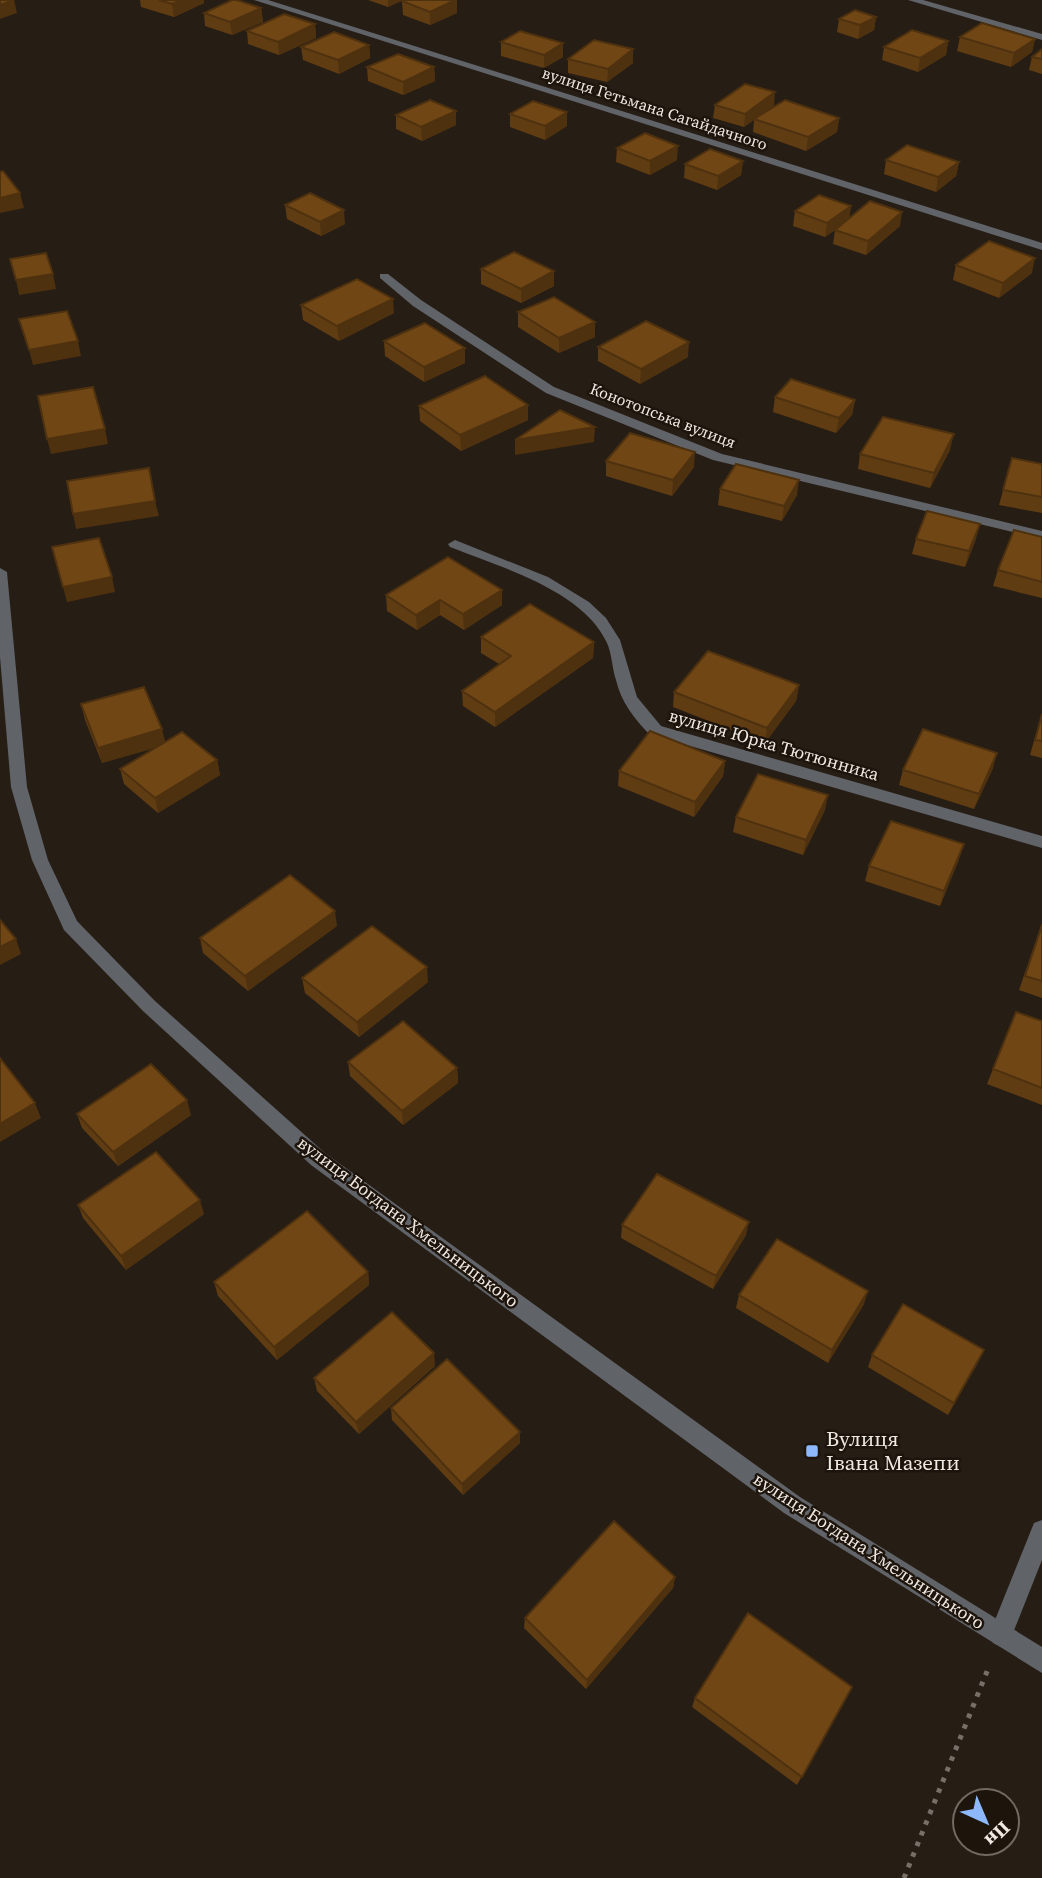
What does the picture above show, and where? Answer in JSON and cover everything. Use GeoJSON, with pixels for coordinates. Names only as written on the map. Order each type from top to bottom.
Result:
{"type":"FeatureCollection","features":[{"type":"Feature","properties":{"kind":"street","name":"вулиця Гетьмана Сагайдачного"},"geometry":{"type":"LineString","coordinates":[[259,0],[1042,247]]}},
{"type":"Feature","properties":{"kind":"street"},"geometry":{"type":"LineString","coordinates":[[913,0],[1042,37]]}},
{"type":"Feature","properties":{"kind":"street","name":"Конотопська вулиця"},"geometry":{"type":"LineString","coordinates":[[384,276],[418,303],[550,390],[718,457],[1042,535]]}},
{"type":"Feature","properties":{"kind":"street","name":"вулиця Юрка Тютюнника"},"geometry":{"type":"LineString","coordinates":[[455,544],[564,590],[592,611],[614,641],[631,705],[655,730],[1042,842]]}},
{"type":"Feature","properties":{"kind":"street","name":"вулиця Богдана Хмельницького"},"geometry":{"type":"LineString","coordinates":[[0,572],[19,787],[40,860],[70,925],[149,1006],[318,1159],[792,1505],[1042,1661]]}},
{"type":"Feature","properties":{"kind":"street"},"geometry":{"type":"LineString","coordinates":[[1001,1635],[1042,1531]]}},
{"type":"Feature","properties":{"kind":"path"},"geometry":{"type":"LineString","coordinates":[[904,1878],[1001,1635]]}},
{"type":"Feature","properties":{"kind":"building"},"geometry":{"type":"Polygon","coordinates":[[[0,0],[14,0],[0,5],[0,0]]]}},
{"type":"Feature","properties":{"kind":"building"},"geometry":{"type":"Polygon","coordinates":[[[159,0],[181,0],[172,4],[159,0]]]}},
{"type":"Feature","properties":{"kind":"building"},"geometry":{"type":"Polygon","coordinates":[[[232,0],[261,8],[230,22],[204,13],[232,0]]]}},
{"type":"Feature","properties":{"kind":"building"},"geometry":{"type":"Polygon","coordinates":[[[455,0],[430,12],[402,1],[455,0]]]}},
{"type":"Feature","properties":{"kind":"building"},"geometry":{"type":"Polygon","coordinates":[[[855,10],[876,17],[860,25],[839,19],[855,10]]]}},
{"type":"Feature","properties":{"kind":"building"},"geometry":{"type":"Polygon","coordinates":[[[284,14],[315,24],[278,42],[247,31],[284,14]]]}},
{"type":"Feature","properties":{"kind":"building"},"geometry":{"type":"Polygon","coordinates":[[[982,23],[1035,39],[1014,53],[960,37],[982,23]]]}},
{"type":"Feature","properties":{"kind":"building"},"geometry":{"type":"Polygon","coordinates":[[[912,30],[948,41],[920,58],[884,47],[912,30]]]}},
{"type":"Feature","properties":{"kind":"building"},"geometry":{"type":"Polygon","coordinates":[[[520,31],[563,43],[544,55],[501,42],[520,31]]]}},
{"type":"Feature","properties":{"kind":"building"},"geometry":{"type":"Polygon","coordinates":[[[334,32],[369,45],[338,60],[301,47],[334,32]]]}},
{"type":"Feature","properties":{"kind":"building"},"geometry":{"type":"Polygon","coordinates":[[[594,40],[633,49],[608,69],[568,59],[594,40]]]}},
{"type":"Feature","properties":{"kind":"building"},"geometry":{"type":"Polygon","coordinates":[[[1042,49],[1042,59],[1032,57],[1042,49]]]}},
{"type":"Feature","properties":{"kind":"building"},"geometry":{"type":"Polygon","coordinates":[[[398,54],[434,67],[403,82],[367,67],[398,54]]]}},
{"type":"Feature","properties":{"kind":"building"},"geometry":{"type":"Polygon","coordinates":[[[745,84],[775,92],[745,114],[715,105],[745,84]]]}},
{"type":"Feature","properties":{"kind":"building"},"geometry":{"type":"Polygon","coordinates":[[[430,100],[456,111],[421,127],[396,115],[430,100]]]}},
{"type":"Feature","properties":{"kind":"building"},"geometry":{"type":"Polygon","coordinates":[[[785,100],[839,118],[808,137],[754,119],[785,100]]]}},
{"type":"Feature","properties":{"kind":"building"},"geometry":{"type":"Polygon","coordinates":[[[533,101],[567,112],[545,126],[510,114],[533,101]]]}},
{"type":"Feature","properties":{"kind":"building"},"geometry":{"type":"Polygon","coordinates":[[[645,133],[678,146],[650,161],[617,148],[645,133]]]}},
{"type":"Feature","properties":{"kind":"building"},"geometry":{"type":"Polygon","coordinates":[[[907,145],[959,162],[938,177],[886,160],[907,145]]]}},
{"type":"Feature","properties":{"kind":"building"},"geometry":{"type":"Polygon","coordinates":[[[710,149],[743,161],[718,176],[685,164],[710,149]]]}},
{"type":"Feature","properties":{"kind":"building"},"geometry":{"type":"Polygon","coordinates":[[[3,171],[20,193],[0,198],[0,172],[3,171]]]}},
{"type":"Feature","properties":{"kind":"building"},"geometry":{"type":"Polygon","coordinates":[[[310,193],[344,210],[320,222],[285,205],[310,193]]]}},
{"type":"Feature","properties":{"kind":"building"},"geometry":{"type":"Polygon","coordinates":[[[819,195],[851,206],[827,223],[795,211],[819,195]]]}},
{"type":"Feature","properties":{"kind":"building"},"geometry":{"type":"Polygon","coordinates":[[[870,201],[902,212],[868,241],[835,230],[870,201]]]}},
{"type":"Feature","properties":{"kind":"building"},"geometry":{"type":"Polygon","coordinates":[[[989,241],[1035,258],[1003,283],[956,265],[989,241]]]}},
{"type":"Feature","properties":{"kind":"building"},"geometry":{"type":"Polygon","coordinates":[[[514,252],[554,271],[521,289],[481,269],[514,252]]]}},
{"type":"Feature","properties":{"kind":"building"},"geometry":{"type":"Polygon","coordinates":[[[46,253],[53,274],[16,280],[10,259],[46,253]]]}},
{"type":"Feature","properties":{"kind":"building"},"geometry":{"type":"Polygon","coordinates":[[[357,279],[393,299],[337,326],[301,305],[357,279]]]}},
{"type":"Feature","properties":{"kind":"building"},"geometry":{"type":"Polygon","coordinates":[[[554,297],[595,322],[559,338],[518,312],[554,297]]]}},
{"type":"Feature","properties":{"kind":"building"},"geometry":{"type":"Polygon","coordinates":[[[67,311],[78,341],[29,350],[19,319],[67,311]]]}},
{"type":"Feature","properties":{"kind":"building"},"geometry":{"type":"Polygon","coordinates":[[[646,321],[689,342],[641,369],[598,347],[646,321]]]}},
{"type":"Feature","properties":{"kind":"building"},"geometry":{"type":"Polygon","coordinates":[[[425,323],[465,348],[424,367],[384,341],[425,323]]]}},
{"type":"Feature","properties":{"kind":"building"},"geometry":{"type":"Polygon","coordinates":[[[485,376],[528,405],[460,435],[419,406],[485,376]]]}},
{"type":"Feature","properties":{"kind":"building"},"geometry":{"type":"Polygon","coordinates":[[[791,379],[855,400],[839,418],[775,397],[791,379]]]}},
{"type":"Feature","properties":{"kind":"building"},"geometry":{"type":"Polygon","coordinates":[[[93,387],[105,429],[47,439],[38,396],[93,387]]]}},
{"type":"Feature","properties":{"kind":"building"},"geometry":{"type":"Polygon","coordinates":[[[560,410],[595,427],[515,440],[560,410]]]}},
{"type":"Feature","properties":{"kind":"building"},"geometry":{"type":"Polygon","coordinates":[[[883,417],[954,434],[934,473],[860,454],[883,417]]]}},
{"type":"Feature","properties":{"kind":"building"},"geometry":{"type":"Polygon","coordinates":[[[630,433],[695,452],[673,480],[606,461],[630,433]]]}},
{"type":"Feature","properties":{"kind":"building"},"geometry":{"type":"Polygon","coordinates":[[[1012,458],[1042,464],[1042,497],[1003,490],[1012,458]]]}},
{"type":"Feature","properties":{"kind":"building"},"geometry":{"type":"Polygon","coordinates":[[[736,464],[799,480],[784,506],[720,489],[736,464]]]}},
{"type":"Feature","properties":{"kind":"building"},"geometry":{"type":"Polygon","coordinates":[[[149,468],[155,501],[73,514],[67,481],[149,468]]]}},
{"type":"Feature","properties":{"kind":"building"},"geometry":{"type":"Polygon","coordinates":[[[927,511],[980,524],[969,551],[916,539],[927,511]]]}},
{"type":"Feature","properties":{"kind":"building"},"geometry":{"type":"Polygon","coordinates":[[[1014,530],[1042,537],[1042,582],[998,570],[1014,530]]]}},
{"type":"Feature","properties":{"kind":"building"},"geometry":{"type":"Polygon","coordinates":[[[99,538],[112,577],[63,587],[52,547],[99,538]]]}},
{"type":"Feature","properties":{"kind":"building"},"geometry":{"type":"Polygon","coordinates":[[[448,557],[502,590],[463,614],[440,600],[416,615],[386,595],[448,557]]]}},
{"type":"Feature","properties":{"kind":"building"},"geometry":{"type":"Polygon","coordinates":[[[530,604],[594,642],[495,712],[462,691],[511,656],[481,637],[530,604]]]}},
{"type":"Feature","properties":{"kind":"building"},"geometry":{"type":"Polygon","coordinates":[[[708,651],[799,685],[767,728],[674,692],[708,651]]]}},
{"type":"Feature","properties":{"kind":"building"},"geometry":{"type":"Polygon","coordinates":[[[144,687],[162,729],[98,748],[81,704],[144,687]]]}},
{"type":"Feature","properties":{"kind":"building"},"geometry":{"type":"Polygon","coordinates":[[[1042,714],[1042,741],[1035,740],[1042,714]]]}},
{"type":"Feature","properties":{"kind":"building"},"geometry":{"type":"Polygon","coordinates":[[[923,729],[997,753],[979,794],[903,770],[923,729]]]}},
{"type":"Feature","properties":{"kind":"building"},"geometry":{"type":"Polygon","coordinates":[[[650,731],[725,761],[695,802],[619,771],[650,731]]]}},
{"type":"Feature","properties":{"kind":"building"},"geometry":{"type":"Polygon","coordinates":[[[182,732],[217,760],[155,798],[120,769],[182,732]]]}},
{"type":"Feature","properties":{"kind":"building"},"geometry":{"type":"Polygon","coordinates":[[[758,774],[828,795],[806,840],[736,817],[758,774]]]}},
{"type":"Feature","properties":{"kind":"building"},"geometry":{"type":"Polygon","coordinates":[[[891,821],[964,844],[944,891],[869,866],[891,821]]]}},
{"type":"Feature","properties":{"kind":"building"},"geometry":{"type":"Polygon","coordinates":[[[290,875],[335,911],[245,976],[200,938],[290,875]]]}},
{"type":"Feature","properties":{"kind":"building"},"geometry":{"type":"Polygon","coordinates":[[[0,920],[16,939],[0,947],[0,920]]]}},
{"type":"Feature","properties":{"kind":"building"},"geometry":{"type":"Polygon","coordinates":[[[1042,925],[1042,981],[1025,976],[1042,925]]]}},
{"type":"Feature","properties":{"kind":"building"},"geometry":{"type":"Polygon","coordinates":[[[372,926],[427,967],[357,1022],[302,978],[372,926]]]}},
{"type":"Feature","properties":{"kind":"building"},"geometry":{"type":"Polygon","coordinates":[[[1016,1012],[1042,1021],[1042,1088],[993,1069],[1016,1012]]]}},
{"type":"Feature","properties":{"kind":"building"},"geometry":{"type":"Polygon","coordinates":[[[403,1021],[457,1068],[402,1111],[348,1062],[403,1021]]]}},
{"type":"Feature","properties":{"kind":"building"},"geometry":{"type":"Polygon","coordinates":[[[0,1058],[35,1103],[0,1124],[0,1058]]]}},
{"type":"Feature","properties":{"kind":"building"},"geometry":{"type":"Polygon","coordinates":[[[151,1064],[187,1100],[113,1152],[77,1114],[151,1064]]]}},
{"type":"Feature","properties":{"kind":"building"},"geometry":{"type":"Polygon","coordinates":[[[156,1152],[200,1200],[121,1256],[78,1205],[156,1152]]]}},
{"type":"Feature","properties":{"kind":"building"},"geometry":{"type":"Polygon","coordinates":[[[657,1174],[749,1222],[716,1276],[622,1225],[657,1174]]]}},
{"type":"Feature","properties":{"kind":"building"},"geometry":{"type":"Polygon","coordinates":[[[307,1211],[368,1272],[274,1347],[214,1282],[307,1211]]]}},
{"type":"Feature","properties":{"kind":"building"},"geometry":{"type":"Polygon","coordinates":[[[777,1239],[868,1291],[832,1350],[739,1295],[777,1239]]]}},
{"type":"Feature","properties":{"kind":"building"},"geometry":{"type":"Polygon","coordinates":[[[903,1304],[984,1350],[954,1403],[872,1355],[903,1304]]]}},
{"type":"Feature","properties":{"kind":"building"},"geometry":{"type":"Polygon","coordinates":[[[392,1312],[434,1353],[356,1422],[314,1378],[392,1312]]]}},
{"type":"Feature","properties":{"kind":"building"},"geometry":{"type":"Polygon","coordinates":[[[447,1359],[520,1432],[462,1484],[391,1408],[447,1359]]]}},
{"type":"Feature","properties":{"kind":"building"},"geometry":{"type":"Polygon","coordinates":[[[614,1521],[675,1577],[587,1680],[525,1618],[614,1521]]]}},
{"type":"Feature","properties":{"kind":"building"},"geometry":{"type":"Polygon","coordinates":[[[748,1613],[852,1687],[802,1777],[695,1698],[748,1613]]]}},
{"type":"Feature","properties":{"kind":"place","name":"Вулиця Івана Мазепи"},"geometry":{"type":"Point","coordinates":[812,1451]}}]}
